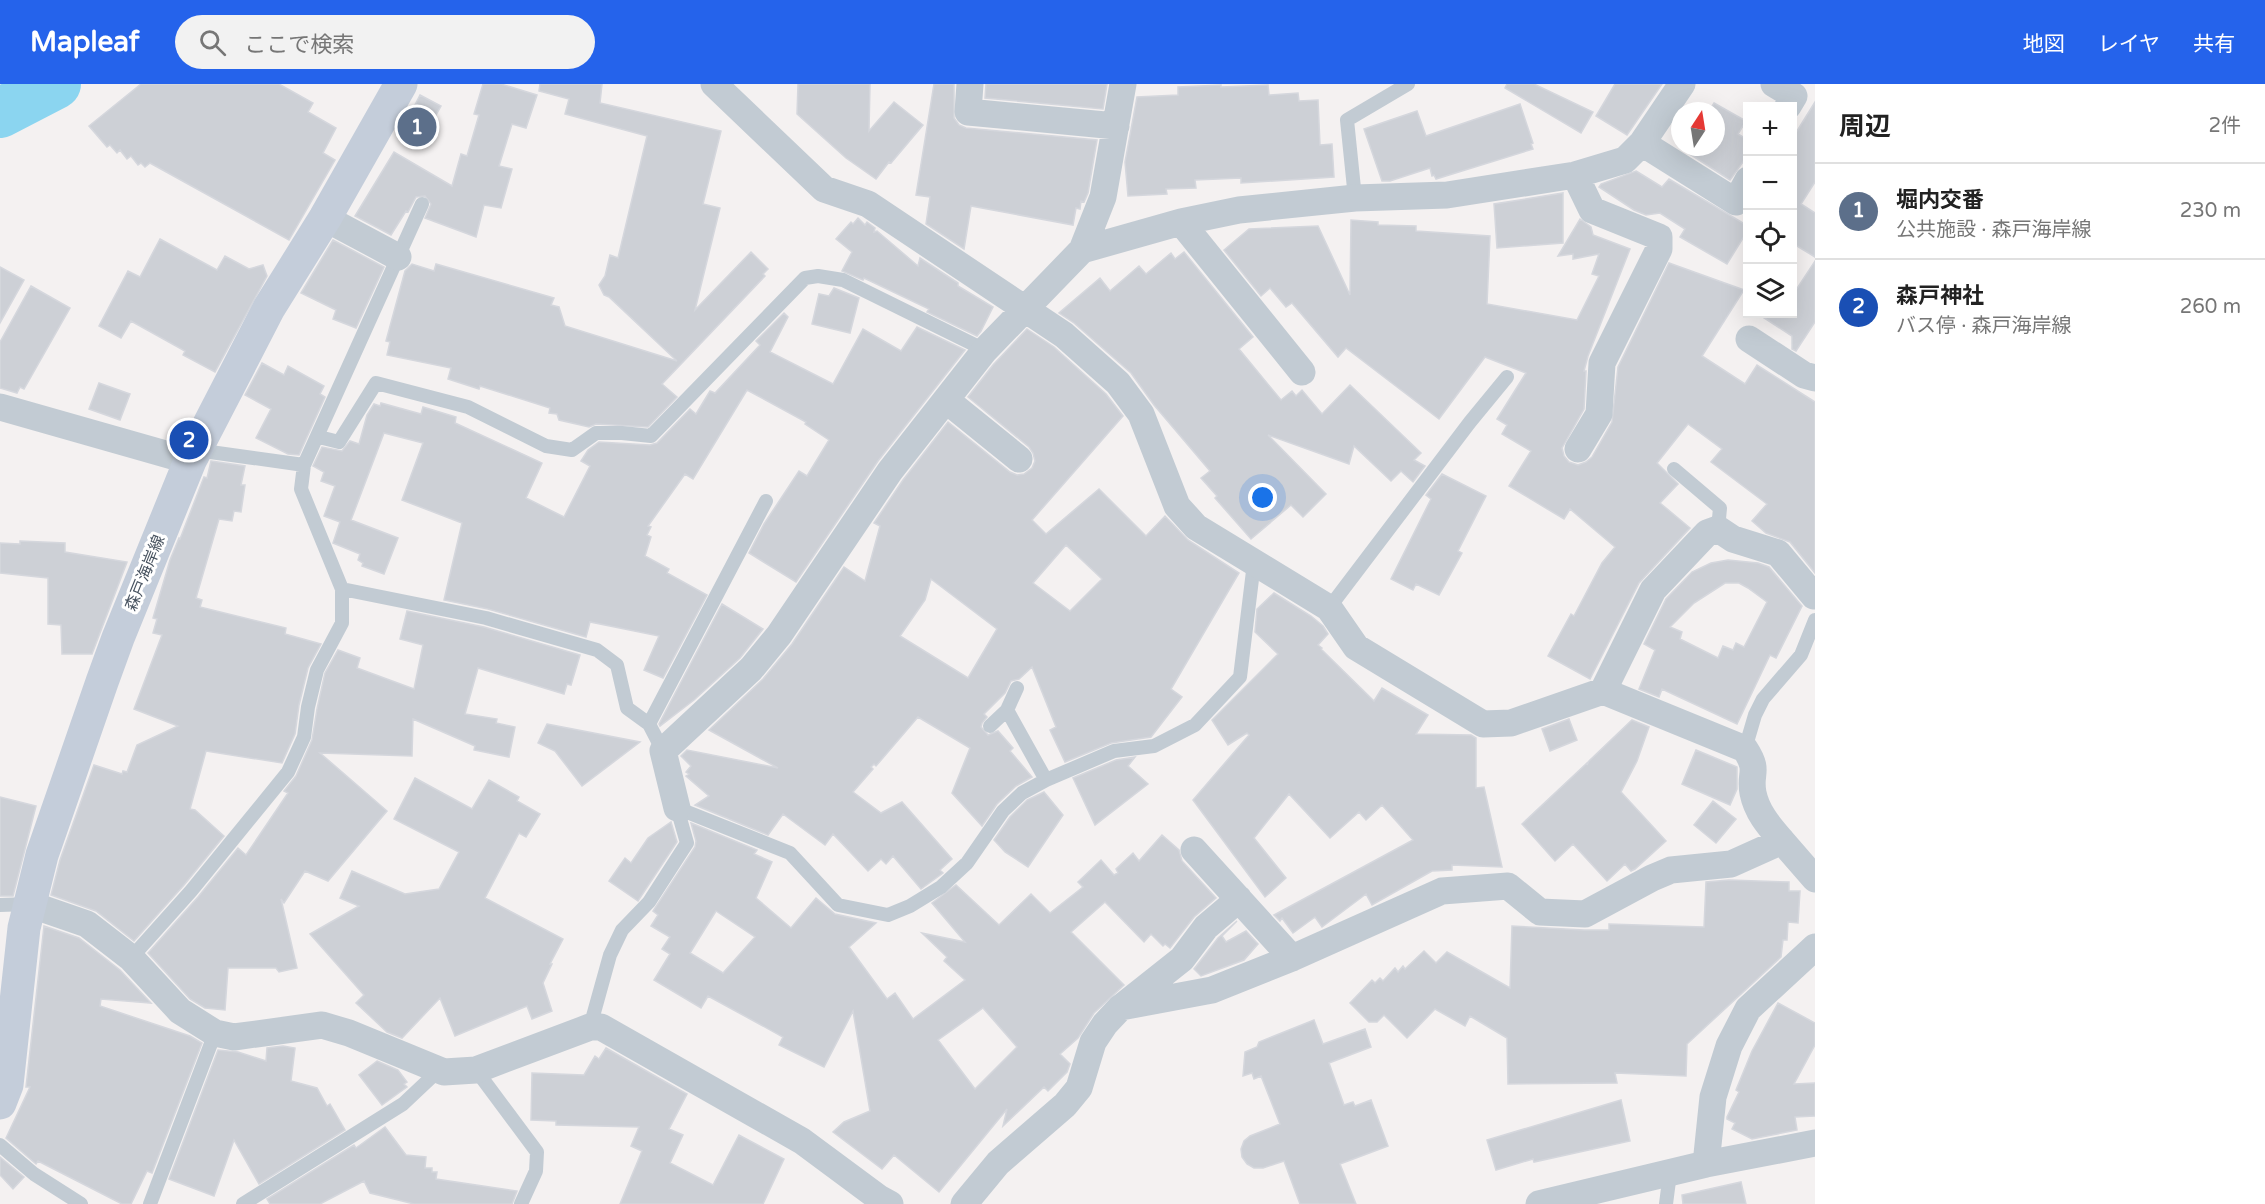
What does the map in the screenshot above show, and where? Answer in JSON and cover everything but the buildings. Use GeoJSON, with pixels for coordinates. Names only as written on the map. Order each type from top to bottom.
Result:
{"type":"FeatureCollection","features":[{"type":"Feature","properties":{"kind":"main road","name":"森戸海岸線"},"geometry":{"type":"LineString","coordinates":[[0,1103],[7,1085],[24,928],[14,905],[42,855],[118,638],[193,456],[269,308],[325,218],[400,84]]}},
{"type":"Feature","properties":{"kind":"street"},"geometry":{"type":"LineString","coordinates":[[714,84],[824,189],[868,204],[1064,334],[1110,376],[1141,414],[1177,506],[1196,527],[1329,608],[1356,647],[1483,724],[1511,723],[1603,691],[1745,749],[1754,763],[1753,792],[1761,815],[1815,879]]}},
{"type":"Feature","properties":{"kind":"street"},"geometry":{"type":"LineString","coordinates":[[970,84],[968,112],[1116,126]]}},
{"type":"Feature","properties":{"kind":"street"},"geometry":{"type":"LineString","coordinates":[[677,808],[663,751],[751,669],[779,635],[890,471],[985,350],[1082,250],[1103,197],[1123,84]]}},
{"type":"Feature","properties":{"kind":"street"},"geometry":{"type":"LineString","coordinates":[[1082,250],[1181,222],[1239,210],[1355,198],[1447,195],[1575,175],[1625,160],[1642,143],[1682,84]]}},
{"type":"Feature","properties":{"kind":"street"},"geometry":{"type":"LineString","coordinates":[[1774,84],[1794,96],[1790,102]]}},
{"type":"Feature","properties":{"kind":"street"},"geometry":{"type":"LineString","coordinates":[[1642,143],[1736,202],[1743,189]]}},
{"type":"Feature","properties":{"kind":"street"},"geometry":{"type":"LineString","coordinates":[[1575,175],[1592,210],[1659,237],[1659,249],[1602,363],[1599,414],[1578,449]]}},
{"type":"Feature","properties":{"kind":"street"},"geometry":{"type":"LineString","coordinates":[[325,218],[398,257]]}},
{"type":"Feature","properties":{"kind":"street"},"geometry":{"type":"LineString","coordinates":[[1181,222],[1302,372]]}},
{"type":"Feature","properties":{"kind":"street"},"geometry":{"type":"LineString","coordinates":[[1749,339],[1804,375],[1815,378]]}},
{"type":"Feature","properties":{"kind":"street"},"geometry":{"type":"LineString","coordinates":[[946,400],[1019,459]]}},
{"type":"Feature","properties":{"kind":"street"},"geometry":{"type":"LineString","coordinates":[[0,406],[193,456]]}},
{"type":"Feature","properties":{"kind":"street"},"geometry":{"type":"LineString","coordinates":[[1603,691],[1653,590],[1707,533],[1718,529],[1733,539],[1778,553],[1815,603]]}},
{"type":"Feature","properties":{"kind":"street"},"geometry":{"type":"LineString","coordinates":[[1121,1007],[1212,990],[1292,958],[1442,891],[1508,886],[1540,912],[1585,914],[1671,870],[1731,864],[1782,842]]}},
{"type":"Feature","properties":{"kind":"street"},"geometry":{"type":"LineString","coordinates":[[1194,850],[1292,958]]}},
{"type":"Feature","properties":{"kind":"street"},"geometry":{"type":"LineString","coordinates":[[964,1204],[998,1163],[1065,1105],[1079,1088],[1093,1042],[1105,1024],[1121,1007],[1182,959],[1206,927],[1239,899]]}},
{"type":"Feature","properties":{"kind":"street"},"geometry":{"type":"LineString","coordinates":[[14,905],[87,924],[131,958],[180,1011],[216,1034],[234,1037],[322,1025],[349,1033],[438,1071],[476,1070],[590,1027],[601,1027],[802,1141],[890,1204]]}},
{"type":"Feature","properties":{"kind":"street"},"geometry":{"type":"LineString","coordinates":[[1707,1164],[1713,1096],[1729,1046],[1748,1009],[1815,947]]}},
{"type":"Feature","properties":{"kind":"street"},"geometry":{"type":"LineString","coordinates":[[1539,1204],[1707,1164],[1815,1143]]}},
{"type":"Feature","properties":{"kind":"lane"},"geometry":{"type":"LineString","coordinates":[[1355,198],[1347,120],[1408,84]]}},
{"type":"Feature","properties":{"kind":"lane"},"geometry":{"type":"LineString","coordinates":[[131,958],[190,891],[288,772],[304,737],[317,670],[342,623],[342,589],[301,489],[304,465],[422,204]]}},
{"type":"Feature","properties":{"kind":"lane"},"geometry":{"type":"LineString","coordinates":[[318,437],[339,442],[376,383],[468,407],[546,446],[572,450],[596,433],[651,436],[805,278],[818,276],[843,280],[985,350]]}},
{"type":"Feature","properties":{"kind":"lane"},"geometry":{"type":"LineString","coordinates":[[1329,608],[1470,422],[1507,377]]}},
{"type":"Feature","properties":{"kind":"lane"},"geometry":{"type":"LineString","coordinates":[[193,456],[304,465]]}},
{"type":"Feature","properties":{"kind":"lane"},"geometry":{"type":"LineString","coordinates":[[1674,469],[1720,508],[1718,529]]}},
{"type":"Feature","properties":{"kind":"lane"},"geometry":{"type":"LineString","coordinates":[[649,724],[766,501]]}},
{"type":"Feature","properties":{"kind":"lane"},"geometry":{"type":"LineString","coordinates":[[677,808],[790,853],[838,906],[888,915],[910,906],[941,887],[967,863],[1003,811],[1022,793],[1046,780],[1114,751],[1154,746],[1195,725],[1240,677],[1254,563]]}},
{"type":"Feature","properties":{"kind":"lane"},"geometry":{"type":"LineString","coordinates":[[342,589],[486,618],[597,651],[617,665],[627,708],[649,724],[663,751]]}},
{"type":"Feature","properties":{"kind":"lane"},"geometry":{"type":"LineString","coordinates":[[1745,749],[1763,699],[1801,655],[1815,603]]}},
{"type":"Feature","properties":{"kind":"lane"},"geometry":{"type":"LineString","coordinates":[[990,726],[1007,710],[1017,688]]}},
{"type":"Feature","properties":{"kind":"lane"},"geometry":{"type":"LineString","coordinates":[[1007,710],[1046,780]]}},
{"type":"Feature","properties":{"kind":"lane"},"geometry":{"type":"LineString","coordinates":[[590,1027],[610,955],[622,930],[649,902],[687,843],[677,808]]}},
{"type":"Feature","properties":{"kind":"lane"},"geometry":{"type":"LineString","coordinates":[[150,1204],[216,1034]]}},
{"type":"Feature","properties":{"kind":"lane"},"geometry":{"type":"LineString","coordinates":[[476,1070],[537,1152],[536,1171],[521,1204]]}},
{"type":"Feature","properties":{"kind":"lane"},"geometry":{"type":"LineString","coordinates":[[243,1204],[403,1104],[438,1071]]}},
{"type":"Feature","properties":{"kind":"lane"},"geometry":{"type":"LineString","coordinates":[[0,1144],[34,1174],[81,1204]]}},
{"type":"Feature","properties":{"kind":"lane"},"geometry":{"type":"LineString","coordinates":[[1666,1204],[1670,1173]]}},
{"type":"Feature","properties":{"kind":"waterway"},"geometry":{"type":"LineString","coordinates":[[0,113],[56,84]]}},
{"type":"Feature","properties":{"kind":"place","name":"堀内交番"},"geometry":{"type":"Point","coordinates":[417,127]}},
{"type":"Feature","properties":{"kind":"place","name":"森戸神社"},"geometry":{"type":"Point","coordinates":[189,440]}}]}
